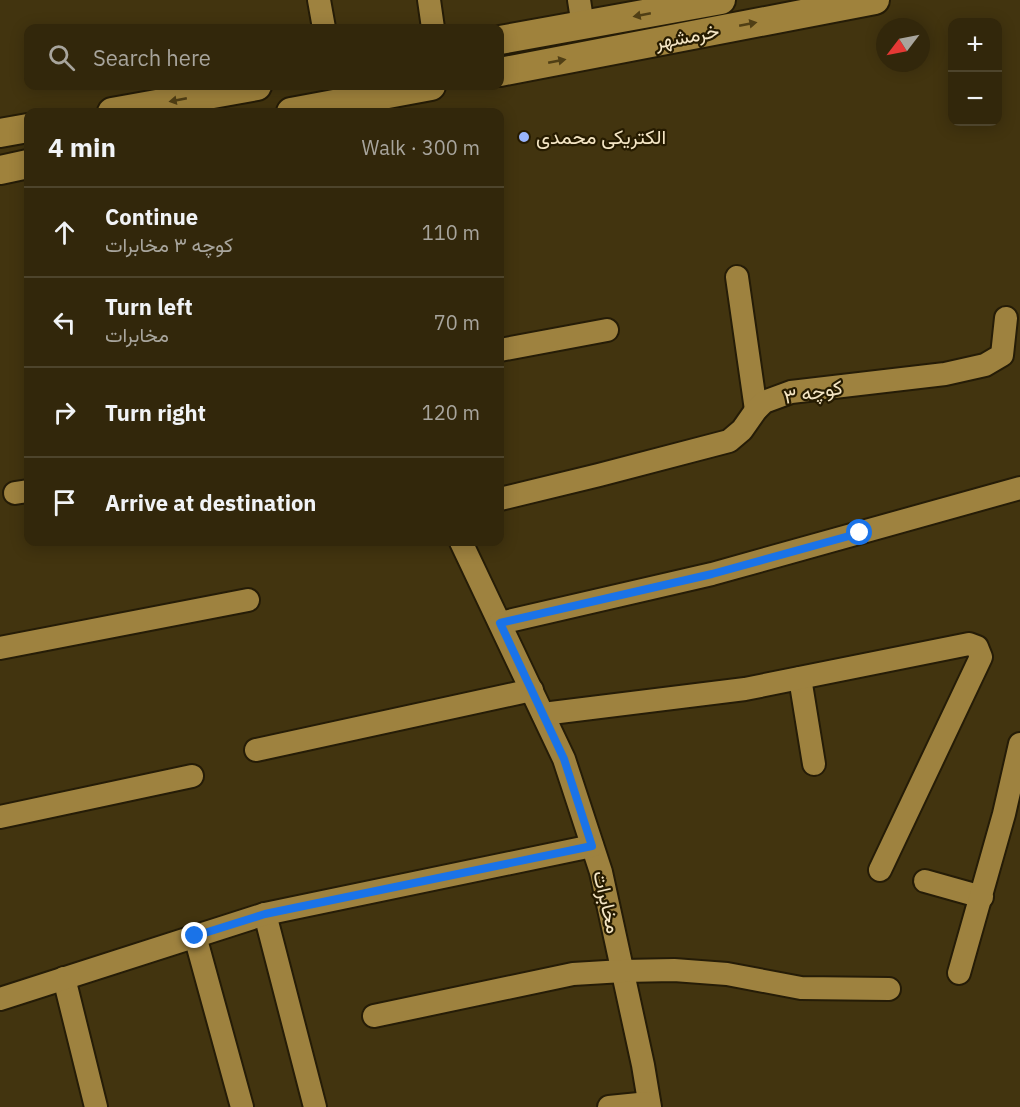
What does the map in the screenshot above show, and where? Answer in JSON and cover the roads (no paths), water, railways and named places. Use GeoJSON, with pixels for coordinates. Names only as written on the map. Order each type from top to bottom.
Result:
{"type":"FeatureCollection","features":[{"type":"Feature","properties":{"kind":"main road"},"geometry":{"type":"LineString","coordinates":[[504,39],[581,13],[721,0]]}},
{"type":"Feature","properties":{"kind":"main road","name":"خرمشهر"},"geometry":{"type":"LineString","coordinates":[[504,71],[875,0]]}},
{"type":"Feature","properties":{"kind":"main road"},"geometry":{"type":"LineString","coordinates":[[134,108],[234,90]]}},
{"type":"Feature","properties":{"kind":"main road"},"geometry":{"type":"LineString","coordinates":[[313,108],[409,90]]}},
{"type":"Feature","properties":{"kind":"main road"},"geometry":{"type":"LineString","coordinates":[[0,133],[24,129]]}},
{"type":"Feature","properties":{"kind":"main road"},"geometry":{"type":"LineString","coordinates":[[0,170],[24,165]]}},
{"type":"Feature","properties":{"kind":"street"},"geometry":{"type":"LineString","coordinates":[[319,0],[323,24]]}},
{"type":"Feature","properties":{"kind":"street"},"geometry":{"type":"LineString","coordinates":[[429,0],[432,24]]}},
{"type":"Feature","properties":{"kind":"street"},"geometry":{"type":"LineString","coordinates":[[737,277],[756,410]]}},
{"type":"Feature","properties":{"kind":"street","name":"کوچه ۳"},"geometry":{"type":"LineString","coordinates":[[504,498],[729,441],[742,430],[764,402],[791,393],[945,374],[985,365],[1002,355],[1006,318]]}},
{"type":"Feature","properties":{"kind":"street"},"geometry":{"type":"LineString","coordinates":[[504,349],[607,330]]}},
{"type":"Feature","properties":{"kind":"street"},"geometry":{"type":"LineString","coordinates":[[500,623],[712,574],[1020,488]]}},
{"type":"Feature","properties":{"kind":"street","name":"مخابرات"},"geometry":{"type":"LineString","coordinates":[[463,546],[564,759],[601,872],[644,1065],[650,1105]]}},
{"type":"Feature","properties":{"kind":"street"},"geometry":{"type":"LineString","coordinates":[[0,648],[248,600]]}},
{"type":"Feature","properties":{"kind":"street"},"geometry":{"type":"LineString","coordinates":[[543,714],[745,689],[969,644],[977,647],[981,657],[880,870]]}},
{"type":"Feature","properties":{"kind":"street"},"geometry":{"type":"LineString","coordinates":[[800,678],[814,764]]}},
{"type":"Feature","properties":{"kind":"street"},"geometry":{"type":"LineString","coordinates":[[256,750],[532,690]]}},
{"type":"Feature","properties":{"kind":"street"},"geometry":{"type":"LineString","coordinates":[[959,973],[982,897],[1020,744]]}},
{"type":"Feature","properties":{"kind":"street"},"geometry":{"type":"LineString","coordinates":[[0,817],[192,776]]}},
{"type":"Feature","properties":{"kind":"street"},"geometry":{"type":"LineString","coordinates":[[0,999],[265,914],[592,846]]}},
{"type":"Feature","properties":{"kind":"street"},"geometry":{"type":"LineString","coordinates":[[925,881],[982,897]]}},
{"type":"Feature","properties":{"kind":"street"},"geometry":{"type":"LineString","coordinates":[[265,914],[315,1107]]}},
{"type":"Feature","properties":{"kind":"street"},"geometry":{"type":"LineString","coordinates":[[195,936],[242,1107]]}},
{"type":"Feature","properties":{"kind":"street"},"geometry":{"type":"LineString","coordinates":[[374,1016],[573,974],[623,971],[674,970],[727,974],[801,988],[889,989]]}},
{"type":"Feature","properties":{"kind":"street"},"geometry":{"type":"LineString","coordinates":[[64,978],[96,1107]]}},
{"type":"Feature","properties":{"kind":"street"},"geometry":{"type":"LineString","coordinates":[[609,1107],[650,1105]]}},
{"type":"Feature","properties":{"kind":"place","name":"الکتریکی محمدی"},"geometry":{"type":"Point","coordinates":[524,137]}}]}
